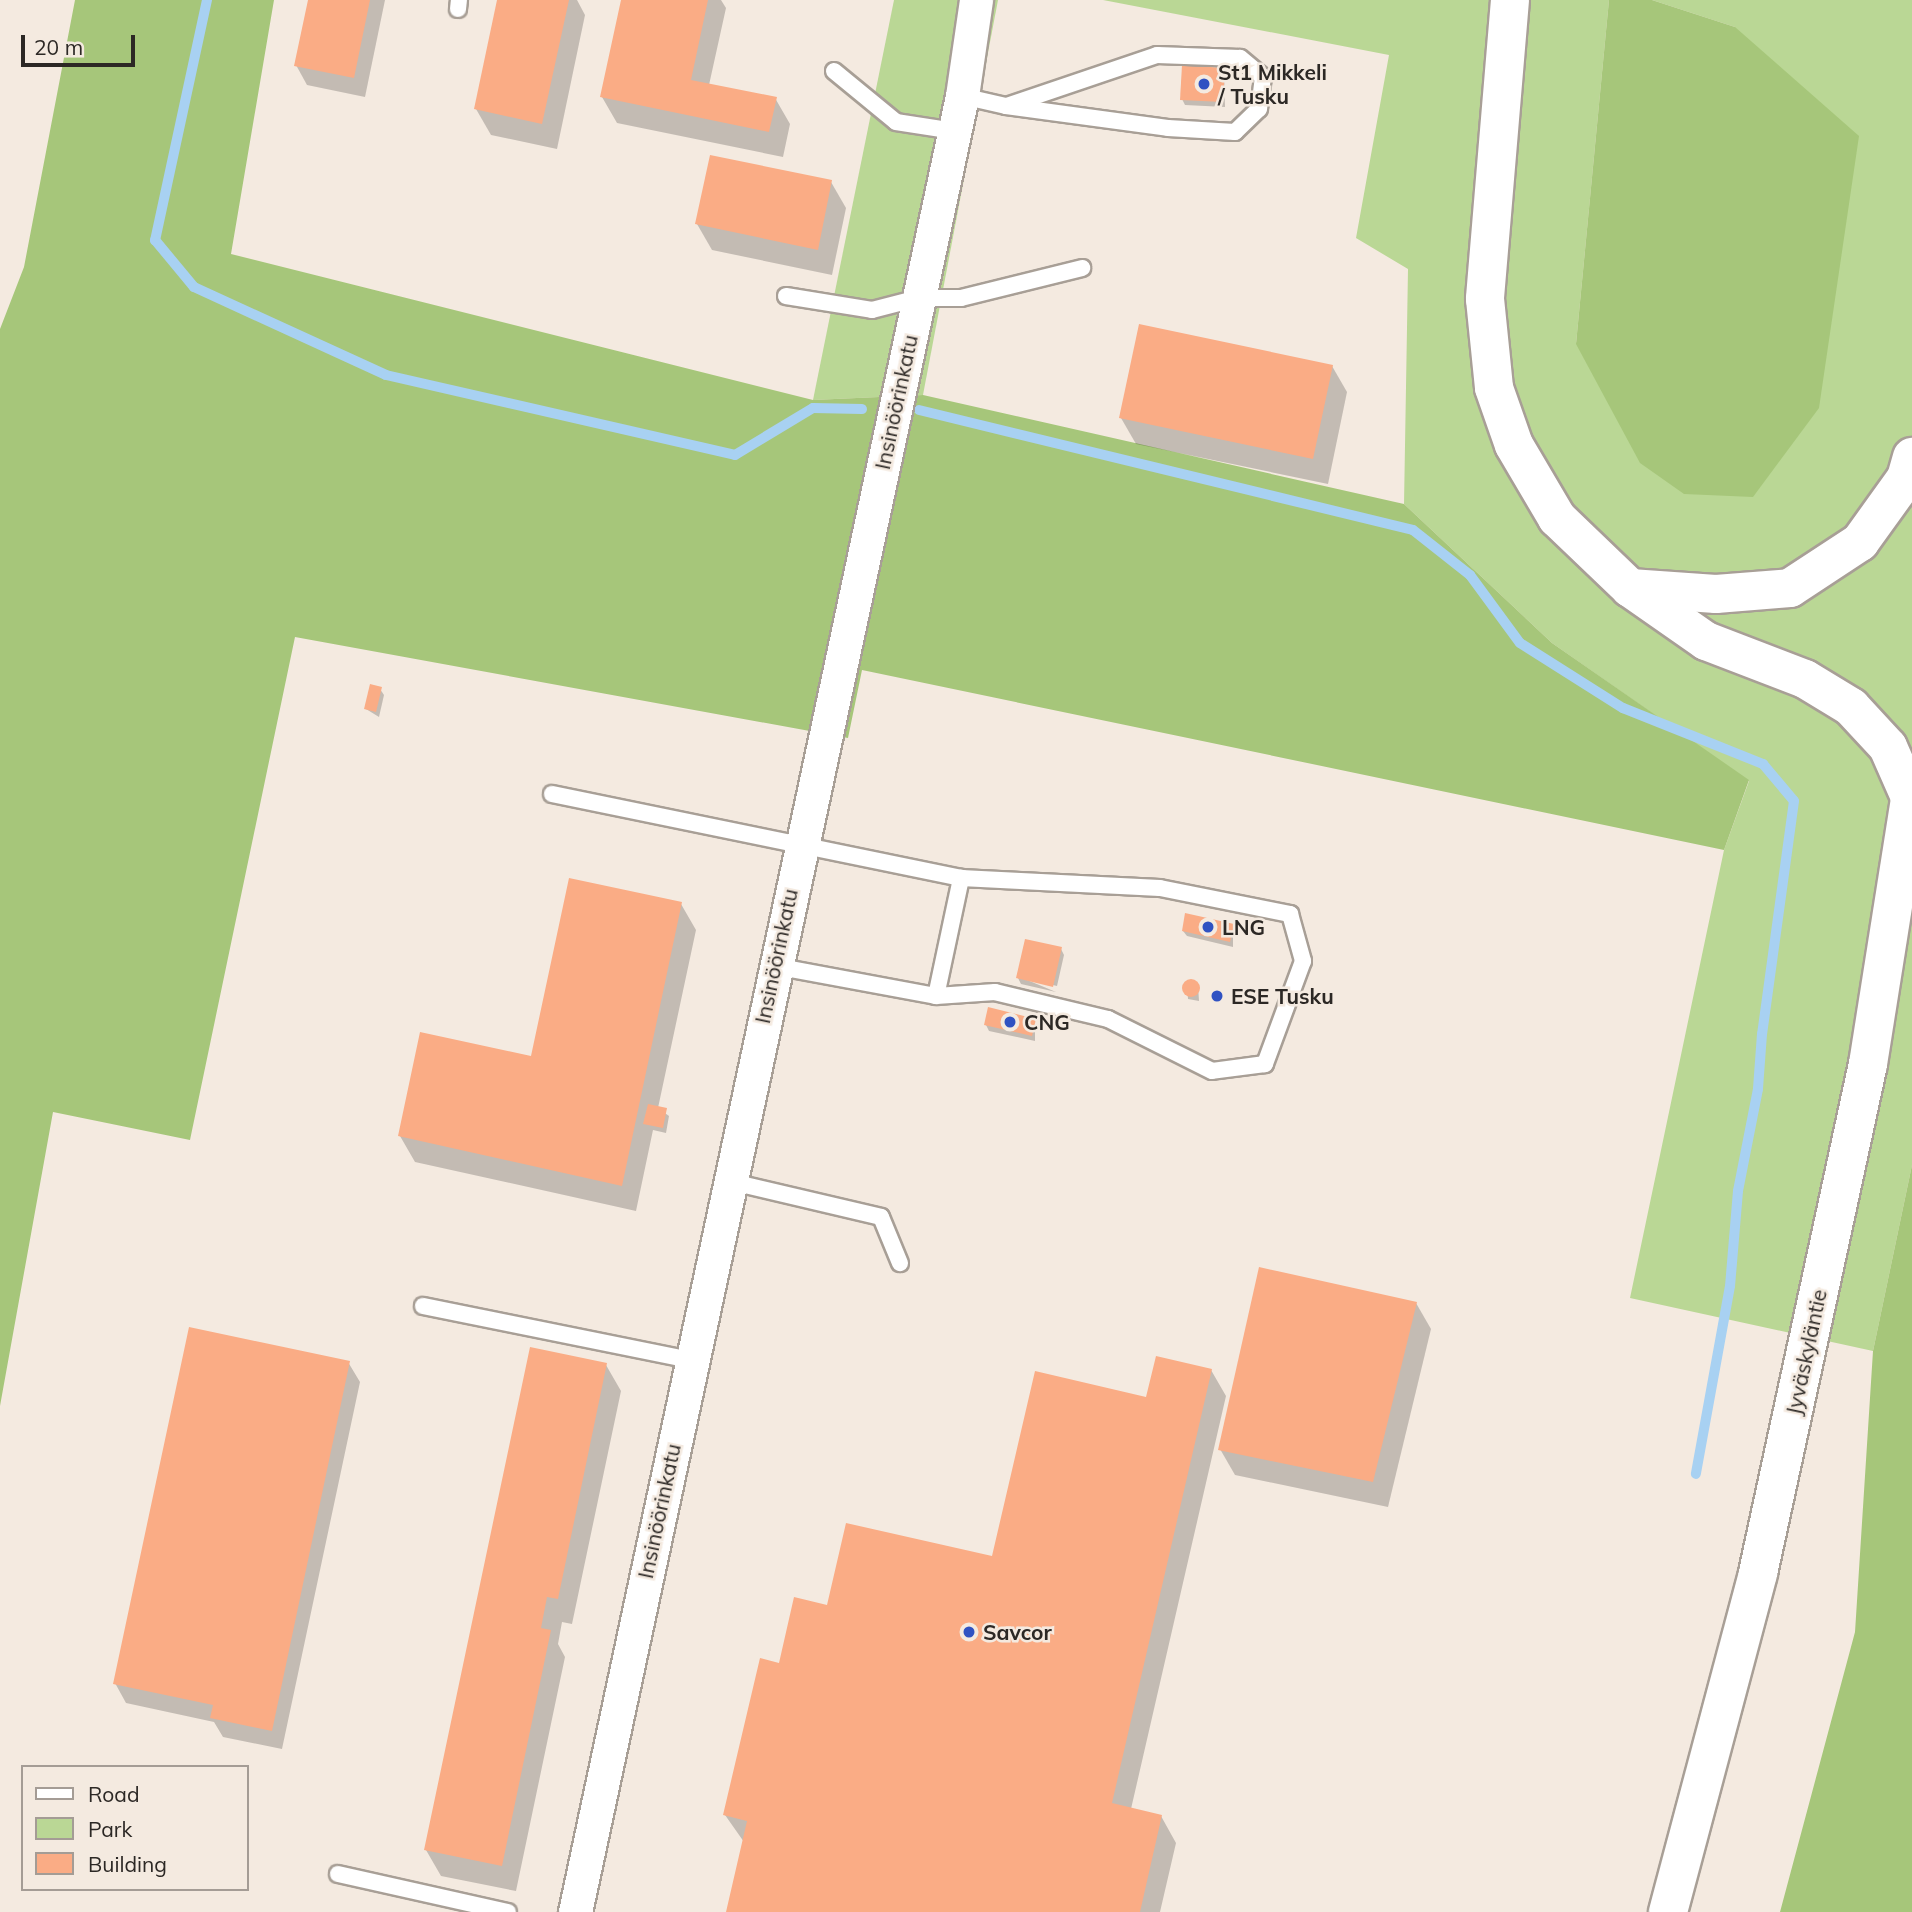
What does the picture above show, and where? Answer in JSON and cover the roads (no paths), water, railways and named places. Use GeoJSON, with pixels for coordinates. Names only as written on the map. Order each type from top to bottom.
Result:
{"type":"FeatureCollection","features":[{"type":"Feature","properties":{"kind":"highway"},"geometry":{"type":"LineString","coordinates":[[1510,0],[1485,299],[1494,388],[1514,445],[1557,517],[1630,588],[1706,641],[1805,679],[1851,707],[1888,747],[1911,791]]}},
{"type":"Feature","properties":{"kind":"highway"},"geometry":{"type":"LineString","coordinates":[[1630,588],[1716,594],[1790,588],[1860,541],[1906,478],[1912,457]]}},
{"type":"Feature","properties":{"kind":"highway","name":"Jyväskyläntie"},"geometry":{"type":"LineString","coordinates":[[1668,1912],[1758,1573],[1868,1064],[1911,791]]}},
{"type":"Feature","properties":{"kind":"street","name":"Insinöörinkatu"},"geometry":{"type":"LineString","coordinates":[[575,1912],[728,1181],[962,96],[976,0]]}},
{"type":"Feature","properties":{"kind":"lane"},"geometry":{"type":"LineString","coordinates":[[962,96],[1006,106],[1168,128],[1235,132],[1259,110],[1263,77],[1240,58],[1157,55],[1006,106]]}},
{"type":"Feature","properties":{"kind":"lane"},"geometry":{"type":"LineString","coordinates":[[834,71],[896,122],[954,131]]}},
{"type":"Feature","properties":{"kind":"lane"},"geometry":{"type":"LineString","coordinates":[[786,296],[872,310],[918,298],[961,298],[1082,268]]}},
{"type":"Feature","properties":{"kind":"lane"},"geometry":{"type":"LineString","coordinates":[[552,794],[961,878],[1160,888],[1290,914],[1303,961],[1265,1063],[1212,1071],[1108,1019],[995,992],[936,996],[774,966]]}},
{"type":"Feature","properties":{"kind":"lane"},"geometry":{"type":"LineString","coordinates":[[936,996],[961,878]]}},
{"type":"Feature","properties":{"kind":"lane"},"geometry":{"type":"LineString","coordinates":[[728,1181],[881,1217],[900,1264]]}},
{"type":"Feature","properties":{"kind":"lane"},"geometry":{"type":"LineString","coordinates":[[423,1306],[691,1360]]}},
{"type":"Feature","properties":{"kind":"lane"},"geometry":{"type":"LineString","coordinates":[[338,1874],[508,1912]]}},
{"type":"Feature","properties":{"kind":"waterway"},"geometry":{"type":"LineString","coordinates":[[207,0],[155,240],[194,287],[386,375],[735,455],[813,408],[862,409]]}},
{"type":"Feature","properties":{"kind":"waterway"},"geometry":{"type":"LineString","coordinates":[[919,410],[1413,530],[1470,575],[1520,643],[1623,708],[1763,764],[1794,801],[1762,1034],[1758,1089],[1738,1191],[1730,1286],[1696,1474]]}},
{"type":"Feature","properties":{"kind":"place","name":"St1 Mikkeli / Tusku"},"geometry":{"type":"Point","coordinates":[1204,84]}},
{"type":"Feature","properties":{"kind":"place","name":"LNG"},"geometry":{"type":"Point","coordinates":[1208,927]}},
{"type":"Feature","properties":{"kind":"place","name":"ESE Tusku"},"geometry":{"type":"Point","coordinates":[1217,996]}},
{"type":"Feature","properties":{"kind":"place","name":"CNG"},"geometry":{"type":"Point","coordinates":[1010,1022]}},
{"type":"Feature","properties":{"kind":"place","name":"Savcor"},"geometry":{"type":"Point","coordinates":[969,1632]}}]}
